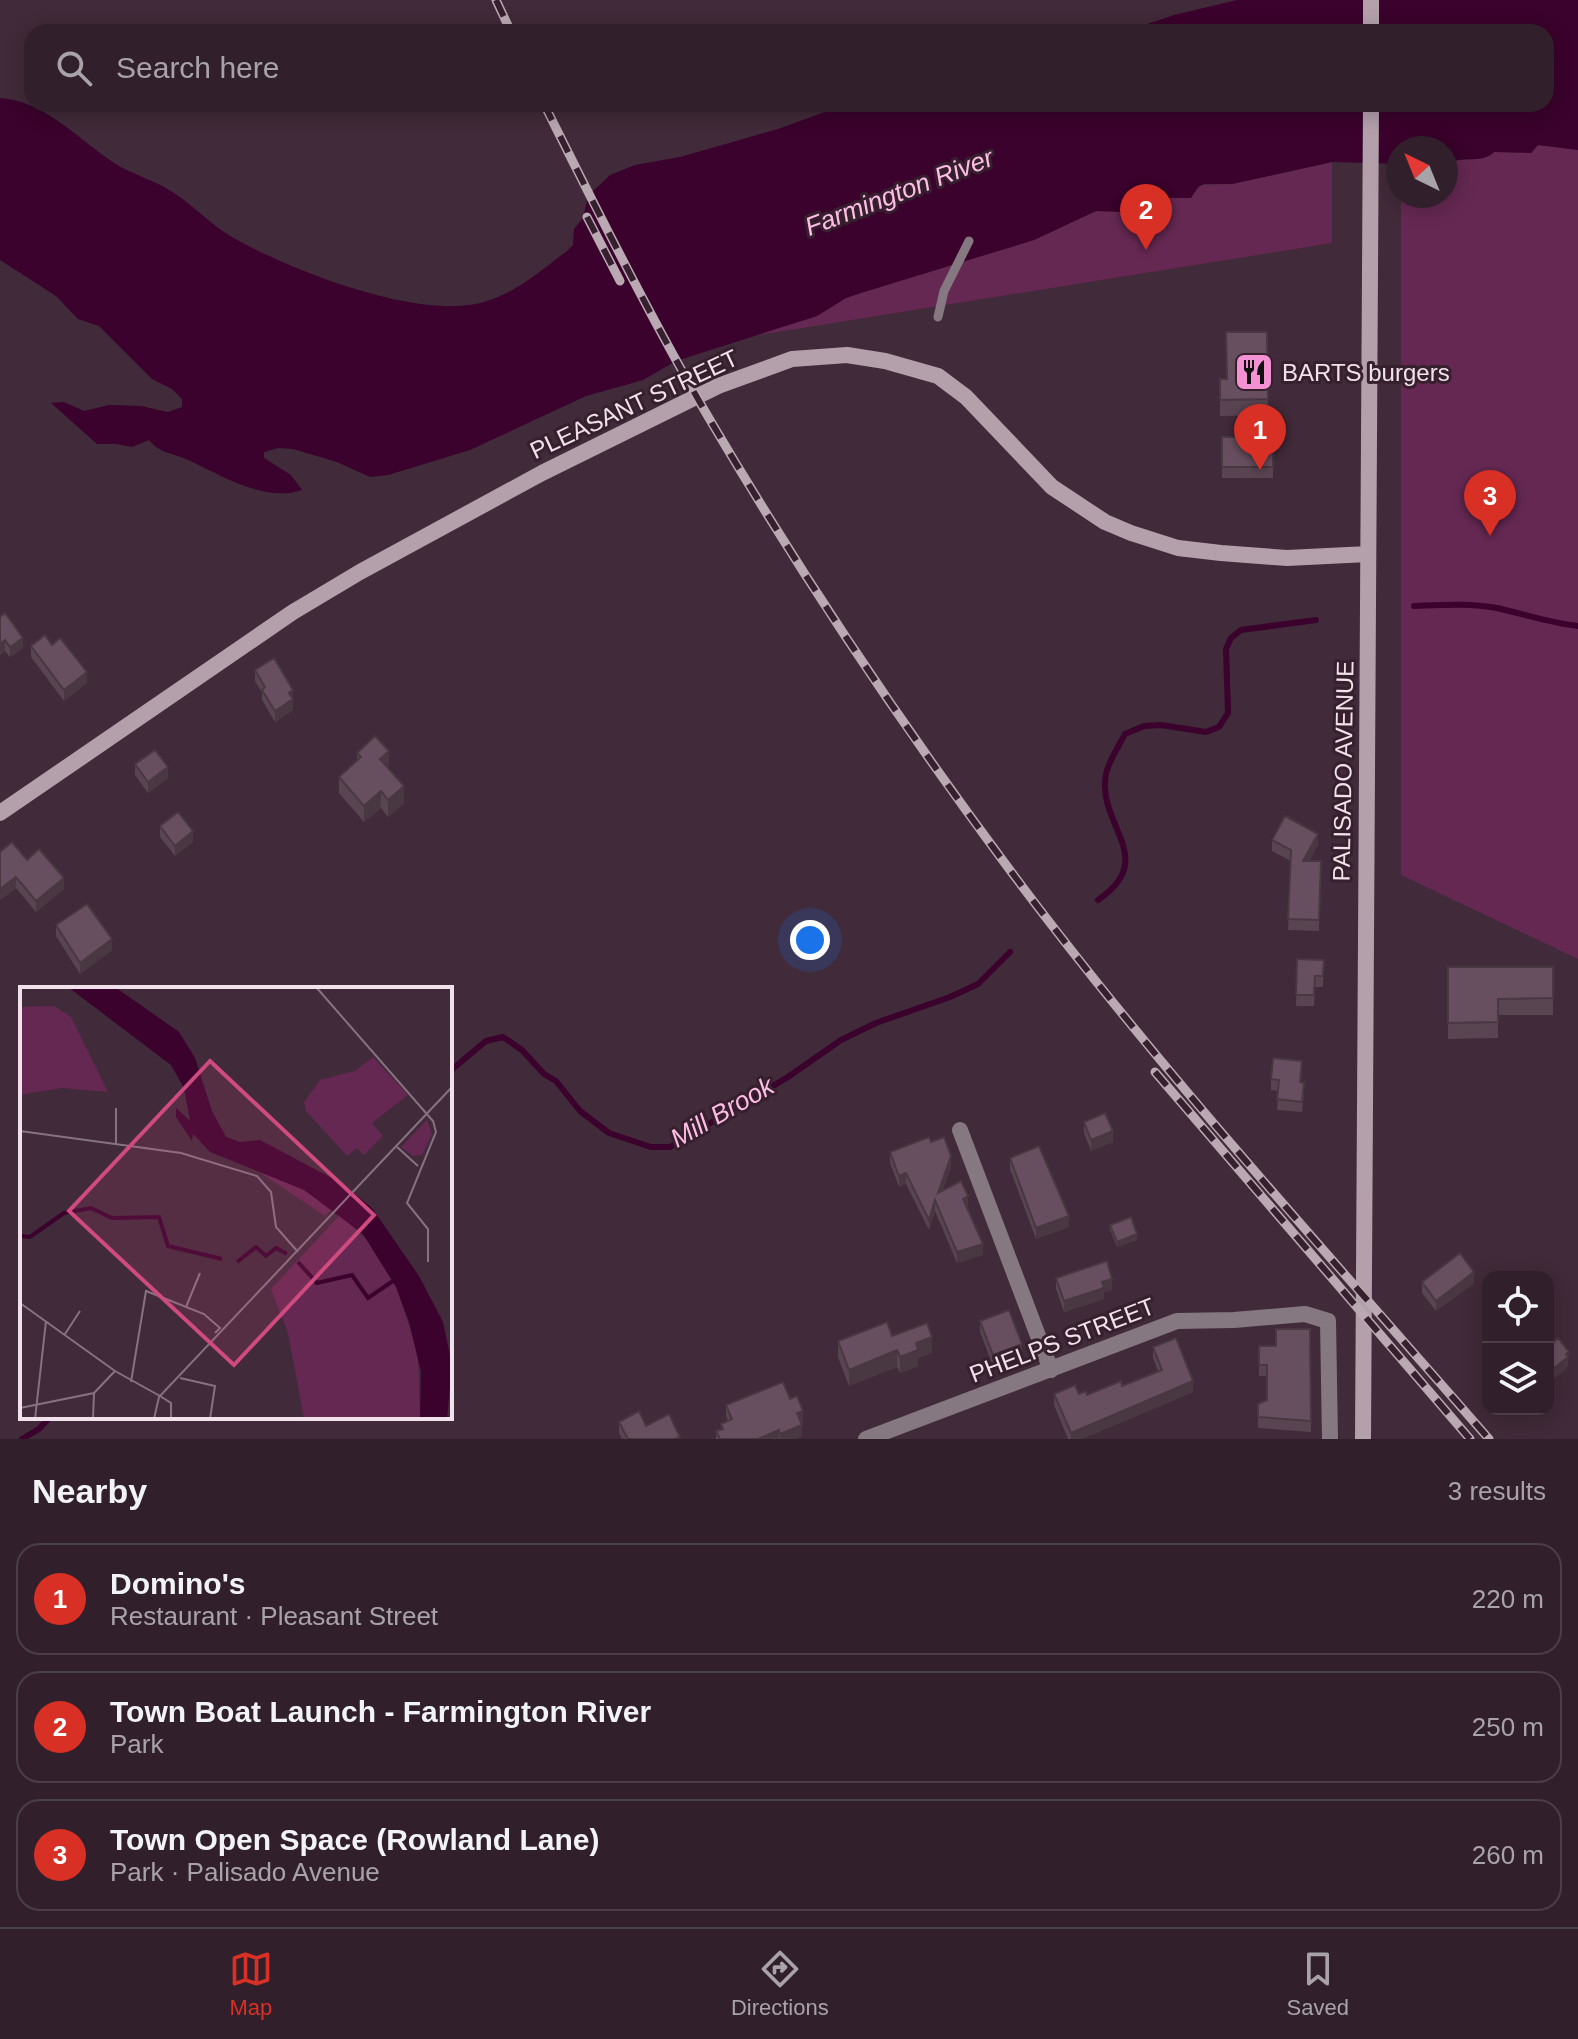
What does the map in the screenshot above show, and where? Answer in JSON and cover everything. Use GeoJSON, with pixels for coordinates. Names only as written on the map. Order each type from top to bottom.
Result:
{"type":"FeatureCollection","features":[{"type":"Feature","properties":{"kind":"street"},"geometry":{"type":"LineString","coordinates":[[1371,0],[1371,24]]}},
{"type":"Feature","properties":{"kind":"street","name":"PALISADO AVENUE"},"geometry":{"type":"LineString","coordinates":[[1363,1439],[1371,112]]}},
{"type":"Feature","properties":{"kind":"street","name":"PLEASANT STREET"},"geometry":{"type":"LineString","coordinates":[[0,813],[293,612],[360,572],[542,473],[718,386],[792,359],[847,355],[885,361],[938,376],[966,397],[1052,487],[1105,522],[1131,533],[1178,548],[1221,553],[1287,558],[1368,554]]}},
{"type":"Feature","properties":{"kind":"street"},"geometry":{"type":"LineString","coordinates":[[960,1130],[1051,1370]]}},
{"type":"Feature","properties":{"kind":"street","name":"PHELPS STREET"},"geometry":{"type":"LineString","coordinates":[[866,1439],[1177,1321],[1305,1314],[1328,1321],[1330,1439]]}},
{"type":"Feature","properties":{"kind":"lane"},"geometry":{"type":"LineString","coordinates":[[938,317],[944,291],[969,241]]}},
{"type":"Feature","properties":{"kind":"shaded area"},"geometry":{"type":"Polygon","coordinates":[[[1538,145],[1578,150],[1578,959],[1401,875],[1401,208],[1458,208],[1458,160],[1483,158],[1494,152],[1531,153],[1538,145]]]}},
{"type":"Feature","properties":{"kind":"shaded area"},"geometry":{"type":"Polygon","coordinates":[[[1332,162],[1332,243],[746,337],[817,316],[846,298],[1034,240],[1096,211],[1125,212],[1159,198],[1190,198],[1201,185],[1232,184],[1332,162]]]}},
{"type":"Feature","properties":{"kind":"water","name":"Farmington River"},"geometry":{"type":"Polygon","coordinates":[[[1237,0],[1578,0],[1578,150],[1538,145],[1531,153],[1494,152],[1483,158],[1458,160],[1458,136],[1386,136],[1386,164],[1332,162],[1232,184],[1204,184],[1191,198],[1159,198],[1124,212],[1096,211],[1034,240],[846,298],[817,316],[676,361],[643,380],[586,396],[470,450],[388,475],[370,477],[337,462],[293,449],[278,448],[264,452],[264,458],[291,475],[302,490],[288,493],[244,486],[162,451],[149,440],[132,447],[97,444],[51,403],[64,402],[84,411],[109,405],[141,406],[168,412],[182,407],[182,399],[172,389],[152,379],[99,326],[78,319],[56,296],[0,260],[0,98],[24,104],[24,112],[46,114],[114,163],[174,193],[232,237],[257,250],[319,277],[388,298],[453,306],[480,303],[504,294],[526,282],[567,251],[573,245],[574,229],[583,218],[588,196],[610,175],[635,165],[680,157],[778,129],[825,112],[1554,112],[1554,24],[1148,24],[1237,0]]]}},
{"type":"Feature","properties":{"kind":"building"},"geometry":{"type":"Polygon","coordinates":[[[1226,332],[1267,332],[1268,399],[1220,400],[1220,379],[1227,379],[1226,332]]]}},
{"type":"Feature","properties":{"kind":"building"},"geometry":{"type":"Polygon","coordinates":[[[1222,437],[1273,437],[1273,467],[1222,467],[1222,437]]]}},
{"type":"Feature","properties":{"kind":"building"},"geometry":{"type":"Polygon","coordinates":[[[5,613],[23,638],[10,647],[5,640],[0,644],[0,617],[5,613]]]}},
{"type":"Feature","properties":{"kind":"building"},"geometry":{"type":"Polygon","coordinates":[[[45,635],[52,645],[60,638],[87,672],[64,690],[31,646],[45,635]]]}},
{"type":"Feature","properties":{"kind":"building"},"geometry":{"type":"Polygon","coordinates":[[[274,658],[293,690],[289,693],[293,699],[275,711],[262,690],[265,687],[255,670],[274,658]]]}},
{"type":"Feature","properties":{"kind":"building"},"geometry":{"type":"Polygon","coordinates":[[[375,736],[389,751],[380,759],[404,786],[388,800],[381,791],[364,806],[339,777],[361,757],[357,753],[375,736]]]}},
{"type":"Feature","properties":{"kind":"building"},"geometry":{"type":"Polygon","coordinates":[[[155,750],[168,767],[148,782],[135,764],[155,750]]]}},
{"type":"Feature","properties":{"kind":"building"},"geometry":{"type":"Polygon","coordinates":[[[178,812],[193,831],[175,846],[160,826],[178,812]]]}},
{"type":"Feature","properties":{"kind":"building"},"geometry":{"type":"Polygon","coordinates":[[[1285,816],[1318,834],[1303,861],[1321,861],[1319,920],[1288,919],[1291,850],[1272,840],[1285,816]]]}},
{"type":"Feature","properties":{"kind":"building"},"geometry":{"type":"Polygon","coordinates":[[[12,842],[27,860],[39,849],[64,878],[36,901],[16,877],[0,889],[0,852],[12,842]]]}},
{"type":"Feature","properties":{"kind":"building"},"geometry":{"type":"Polygon","coordinates":[[[87,904],[112,939],[80,963],[56,925],[87,904]]]}},
{"type":"Feature","properties":{"kind":"building"},"geometry":{"type":"Polygon","coordinates":[[[1297,959],[1324,960],[1323,976],[1315,976],[1314,995],[1296,995],[1297,959]]]}},
{"type":"Feature","properties":{"kind":"building"},"geometry":{"type":"Polygon","coordinates":[[[1448,967],[1553,967],[1553,998],[1498,999],[1498,1022],[1448,1023],[1448,967]]]}},
{"type":"Feature","properties":{"kind":"building"},"geometry":{"type":"Polygon","coordinates":[[[1273,1058],[1302,1061],[1302,1102],[1277,1099],[1279,1080],[1271,1079],[1273,1058]]]}},
{"type":"Feature","properties":{"kind":"building"},"geometry":{"type":"Polygon","coordinates":[[[1105,1113],[1113,1131],[1091,1140],[1084,1122],[1105,1113]]]}},
{"type":"Feature","properties":{"kind":"building"},"geometry":{"type":"Polygon","coordinates":[[[929,1137],[931,1142],[944,1137],[951,1156],[938,1193],[961,1181],[968,1196],[963,1199],[983,1244],[957,1252],[935,1200],[929,1220],[906,1173],[899,1176],[890,1152],[929,1137]]]}},
{"type":"Feature","properties":{"kind":"building"},"geometry":{"type":"Polygon","coordinates":[[[1039,1146],[1069,1216],[1036,1228],[1010,1158],[1039,1146]]]}},
{"type":"Feature","properties":{"kind":"building"},"geometry":{"type":"Polygon","coordinates":[[[1131,1217],[1137,1234],[1117,1242],[1110,1225],[1131,1217]]]}},
{"type":"Feature","properties":{"kind":"building"},"geometry":{"type":"Polygon","coordinates":[[[1460,1253],[1474,1272],[1436,1301],[1422,1282],[1460,1253]]]}},
{"type":"Feature","properties":{"kind":"building"},"geometry":{"type":"Polygon","coordinates":[[[1107,1261],[1112,1279],[1102,1282],[1104,1288],[1064,1301],[1056,1278],[1107,1261]]]}},
{"type":"Feature","properties":{"kind":"building"},"geometry":{"type":"Polygon","coordinates":[[[1009,1310],[1022,1344],[993,1355],[980,1321],[1009,1310]]]}},
{"type":"Feature","properties":{"kind":"building"},"geometry":{"type":"Polygon","coordinates":[[[887,1322],[892,1336],[927,1323],[932,1337],[916,1343],[918,1350],[900,1357],[897,1350],[849,1370],[838,1341],[887,1322]]]}},
{"type":"Feature","properties":{"kind":"building"},"geometry":{"type":"Polygon","coordinates":[[[1276,1329],[1310,1329],[1311,1421],[1258,1417],[1258,1404],[1267,1400],[1267,1365],[1259,1365],[1259,1346],[1276,1346],[1276,1329]]]}},
{"type":"Feature","properties":{"kind":"building"},"geometry":{"type":"Polygon","coordinates":[[[1176,1338],[1193,1381],[1071,1433],[1054,1394],[1075,1385],[1079,1394],[1086,1391],[1087,1395],[1121,1381],[1122,1386],[1162,1370],[1153,1347],[1176,1338]]]}},
{"type":"Feature","properties":{"kind":"building"},"geometry":{"type":"Polygon","coordinates":[[[1558,1338],[1569,1352],[1566,1354],[1568,1357],[1554,1368],[1554,1343],[1558,1338]]]}},
{"type":"Feature","properties":{"kind":"building"},"geometry":{"type":"Polygon","coordinates":[[[783,1382],[790,1399],[797,1396],[803,1411],[797,1413],[802,1425],[758,1439],[720,1439],[716,1431],[723,1429],[721,1424],[732,1419],[726,1405],[783,1382]]]}},
{"type":"Feature","properties":{"kind":"building"},"geometry":{"type":"Polygon","coordinates":[[[639,1411],[646,1426],[669,1414],[680,1437],[628,1439],[619,1422],[639,1411]]]}},
{"type":"Feature","properties":{"kind":"waterway","name":"Mill Brook"},"geometry":{"type":"LineString","coordinates":[[1414,606],[1487,606],[1578,626]]}},
{"type":"Feature","properties":{"kind":"waterway","name":"Mill Brook"},"geometry":{"type":"LineString","coordinates":[[1098,900],[1116,885],[1124,870],[1122,840],[1105,792],[1107,769],[1125,734],[1144,726],[1161,725],[1206,732],[1219,727],[1228,713],[1226,649],[1231,638],[1241,630],[1316,620]]}},
{"type":"Feature","properties":{"kind":"waterway","name":"Mill Brook"},"geometry":{"type":"LineString","coordinates":[[452,1069],[486,1041],[503,1037],[556,1081],[580,1111],[609,1133],[651,1147],[670,1147],[788,1077],[841,1040],[876,1023],[978,984],[1010,952]]}},
{"type":"Feature","properties":{"kind":"waterway","name":"Mill Brook"},"geometry":{"type":"LineString","coordinates":[[22,1439],[48,1419]]}},
{"type":"Feature","properties":{"kind":"railway"},"geometry":{"type":"LineString","coordinates":[[496,0],[507,24]]}},
{"type":"Feature","properties":{"kind":"railway"},"geometry":{"type":"LineString","coordinates":[[548,112],[690,386],[816,591],[925,753],[1001,858],[1117,1008],[1489,1439]]}},
{"type":"Feature","properties":{"kind":"railway"},"geometry":{"type":"LineString","coordinates":[[587,217],[620,281]]}},
{"type":"Feature","properties":{"kind":"railway"},"geometry":{"type":"LineString","coordinates":[[1155,1072],[1470,1439]]}},
{"type":"Feature","properties":{"kind":"place","name":"Town Boat Launch - Farmington River"},"geometry":{"type":"Point","coordinates":[1146,250]}},
{"type":"Feature","properties":{"kind":"place","name":"BARTS burgers"},"geometry":{"type":"Point","coordinates":[1254,372]}},
{"type":"Feature","properties":{"kind":"place","name":"Domino's"},"geometry":{"type":"Point","coordinates":[1260,470]}},
{"type":"Feature","properties":{"kind":"place","name":"Town Open Space (Rowland Lane)"},"geometry":{"type":"Point","coordinates":[1490,536]}}]}
